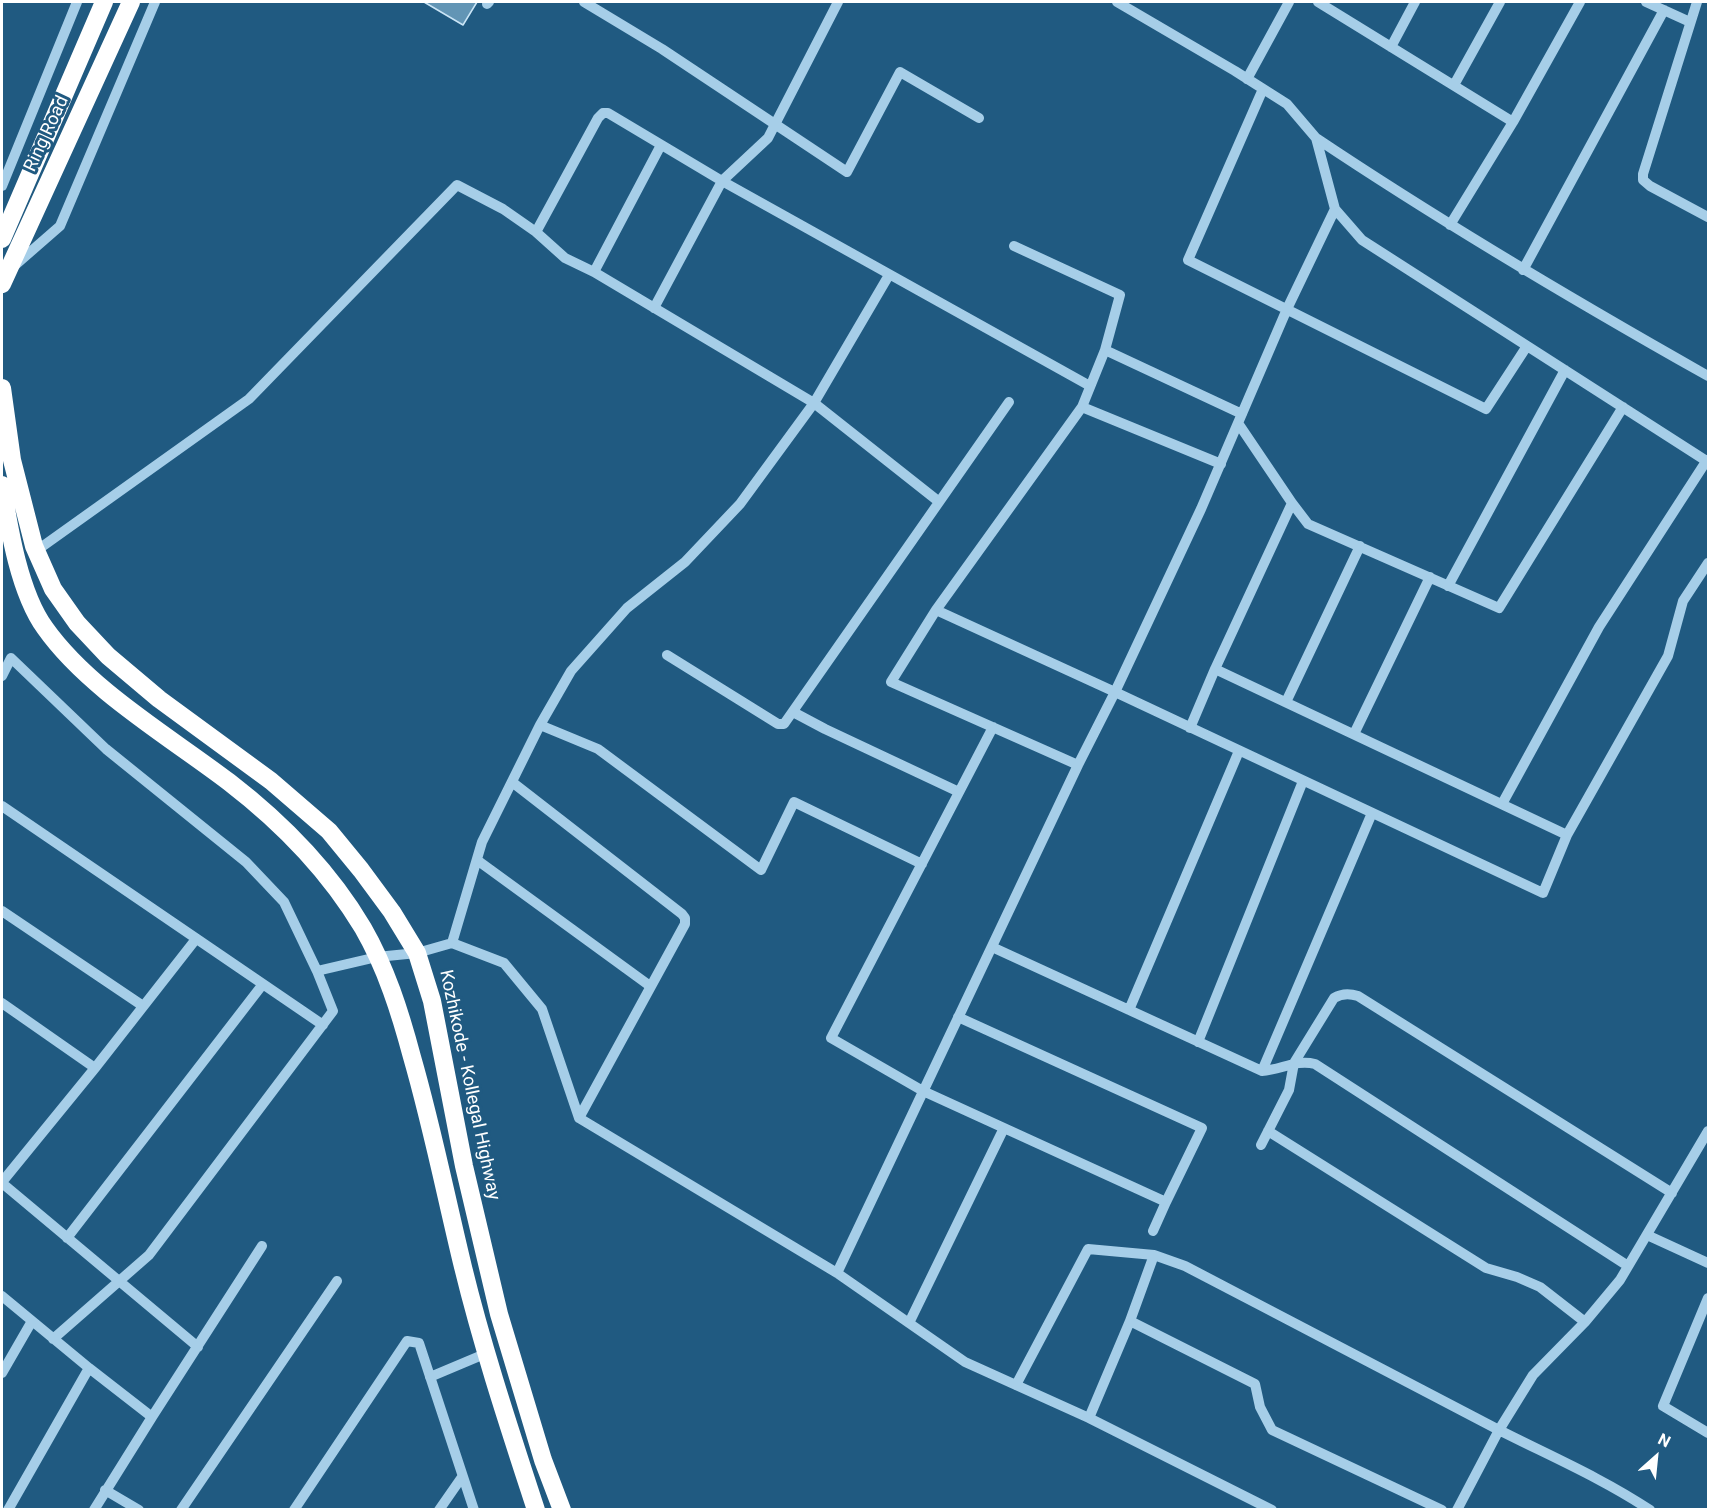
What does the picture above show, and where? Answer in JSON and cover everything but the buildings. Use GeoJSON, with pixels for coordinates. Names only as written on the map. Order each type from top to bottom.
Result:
{"type":"FeatureCollection","features":[{"type":"Feature","properties":{"kind":"highway"},"geometry":{"type":"LineString","coordinates":[[2,239],[104,2]]}},
{"type":"Feature","properties":{"kind":"highway","name":"Ring Road"},"geometry":{"type":"LineString","coordinates":[[4,278],[131,2]]}},
{"type":"Feature","properties":{"kind":"highway","name":"Kozhikode - Kollegal Highway"},"geometry":{"type":"LineString","coordinates":[[2,388],[12,460],[36,551],[53,589],[76,623],[108,656],[159,699],[271,781],[329,831],[392,912],[417,953],[432,1001],[464,1166],[499,1314],[543,1460],[562,1509]]}},
{"type":"Feature","properties":{"kind":"highway"},"geometry":{"type":"LineString","coordinates":[[2,485],[11,535],[27,591],[44,627],[83,671],[272,817],[336,888],[363,928],[396,1000],[421,1088],[464,1271],[536,1509]]}},
{"type":"Feature","properties":{"kind":"street"},"geometry":{"type":"LineString","coordinates":[[2,186],[77,2]]}},
{"type":"Feature","properties":{"kind":"street"},"geometry":{"type":"LineString","coordinates":[[4,278],[60,226],[155,2]]}},
{"type":"Feature","properties":{"kind":"street"},"geometry":{"type":"LineString","coordinates":[[584,2],[662,49],[847,172],[900,72],[979,118]]}},
{"type":"Feature","properties":{"kind":"street"},"geometry":{"type":"LineString","coordinates":[[654,308],[722,181],[768,138],[838,2]]}},
{"type":"Feature","properties":{"kind":"street"},"geometry":{"type":"LineString","coordinates":[[1116,2],[1287,104],[1316,138],[1397,193],[1576,302],[1708,376]]}},
{"type":"Feature","properties":{"kind":"street"},"geometry":{"type":"LineString","coordinates":[[1248,79],[1289,2]]}},
{"type":"Feature","properties":{"kind":"street"},"geometry":{"type":"LineString","coordinates":[[1317,2],[1513,122]]}},
{"type":"Feature","properties":{"kind":"street"},"geometry":{"type":"LineString","coordinates":[[1391,47],[1415,2]]}},
{"type":"Feature","properties":{"kind":"street"},"geometry":{"type":"LineString","coordinates":[[1454,85],[1500,2]]}},
{"type":"Feature","properties":{"kind":"street"},"geometry":{"type":"LineString","coordinates":[[1450,225],[1513,122],[1580,2]]}},
{"type":"Feature","properties":{"kind":"street"},"geometry":{"type":"LineString","coordinates":[[1646,2],[1690,22]]}},
{"type":"Feature","properties":{"kind":"street"},"geometry":{"type":"LineString","coordinates":[[1697,2],[1643,180],[1708,217]]}},
{"type":"Feature","properties":{"kind":"street"},"geometry":{"type":"LineString","coordinates":[[1523,270],[1664,10]]}},
{"type":"Feature","properties":{"kind":"street"},"geometry":{"type":"LineString","coordinates":[[1263,89],[1188,260],[1486,409],[1527,346]]}},
{"type":"Feature","properties":{"kind":"street"},"geometry":{"type":"LineString","coordinates":[[536,232],[603,113],[608,113],[722,181],[1090,386]]}},
{"type":"Feature","properties":{"kind":"street"},"geometry":{"type":"LineString","coordinates":[[1316,138],[1335,209],[1362,240],[1708,461],[1599,627],[1502,804]]}},
{"type":"Feature","properties":{"kind":"street"},"geometry":{"type":"LineString","coordinates":[[594,273],[661,145]]}},
{"type":"Feature","properties":{"kind":"street"},"geometry":{"type":"LineString","coordinates":[[36,551],[249,399],[457,185],[503,209],[536,232],[565,258],[814,403],[938,501]]}},
{"type":"Feature","properties":{"kind":"street"},"geometry":{"type":"LineString","coordinates":[[837,1273],[1078,765],[1115,692],[1221,464],[1287,309],[1335,209]]}},
{"type":"Feature","properties":{"kind":"street"},"geometry":{"type":"LineString","coordinates":[[1014,246],[1120,295],[1105,350],[1082,407],[936,610],[891,682],[1078,765]]}},
{"type":"Feature","properties":{"kind":"street"},"geometry":{"type":"LineString","coordinates":[[452,943],[482,842],[540,725],[571,671],[627,608],[686,562],[740,504],[814,403],[889,275]]}},
{"type":"Feature","properties":{"kind":"street"},"geometry":{"type":"LineString","coordinates":[[1105,350],[1240,418],[1292,503],[1308,524],[1499,608],[1623,407]]}},
{"type":"Feature","properties":{"kind":"street"},"geometry":{"type":"LineString","coordinates":[[1448,586],[1565,370]]}},
{"type":"Feature","properties":{"kind":"street"},"geometry":{"type":"LineString","coordinates":[[666,655],[778,724],[784,724],[1009,402]]}},
{"type":"Feature","properties":{"kind":"street"},"geometry":{"type":"LineString","coordinates":[[1082,407],[1221,464]]}},
{"type":"Feature","properties":{"kind":"street"},"geometry":{"type":"LineString","coordinates":[[1191,728],[1215,669],[1292,503]]}},
{"type":"Feature","properties":{"kind":"street"},"geometry":{"type":"LineString","coordinates":[[1286,702],[1360,546]]}},
{"type":"Feature","properties":{"kind":"street"},"geometry":{"type":"LineString","coordinates":[[936,610],[1543,893],[1567,835],[1668,656],[1683,601],[1708,563]]}},
{"type":"Feature","properties":{"kind":"street"},"geometry":{"type":"LineString","coordinates":[[1354,734],[1430,577]]}},
{"type":"Feature","properties":{"kind":"street"},"geometry":{"type":"LineString","coordinates":[[2,676],[11,658],[106,749],[246,862],[284,902],[317,971],[333,1011],[149,1255],[53,1339]]}},
{"type":"Feature","properties":{"kind":"street"},"geometry":{"type":"LineString","coordinates":[[1215,669],[1567,835]]}},
{"type":"Feature","properties":{"kind":"street"},"geometry":{"type":"LineString","coordinates":[[793,712],[959,792]]}},
{"type":"Feature","properties":{"kind":"street"},"geometry":{"type":"LineString","coordinates":[[540,725],[598,749],[761,870],[794,802],[922,864]]}},
{"type":"Feature","properties":{"kind":"street"},"geometry":{"type":"LineString","coordinates":[[993,727],[831,1038],[923,1091],[1166,1202]]}},
{"type":"Feature","properties":{"kind":"street"},"geometry":{"type":"LineString","coordinates":[[1129,1010],[1239,751]]}},
{"type":"Feature","properties":{"kind":"street"},"geometry":{"type":"LineString","coordinates":[[1198,1042],[1303,781]]}},
{"type":"Feature","properties":{"kind":"street"},"geometry":{"type":"LineString","coordinates":[[512,782],[682,914],[685,924],[579,1118]]}},
{"type":"Feature","properties":{"kind":"street"},"geometry":{"type":"LineString","coordinates":[[2,807],[323,1025]]}},
{"type":"Feature","properties":{"kind":"street"},"geometry":{"type":"LineString","coordinates":[[1262,1071],[1372,813]]}},
{"type":"Feature","properties":{"kind":"street"},"geometry":{"type":"LineString","coordinates":[[477,860],[650,986]]}},
{"type":"Feature","properties":{"kind":"street"},"geometry":{"type":"LineString","coordinates":[[2,910],[143,1006]]}},
{"type":"Feature","properties":{"kind":"street"},"geometry":{"type":"LineString","coordinates":[[196,939],[2,1183],[198,1347]]}},
{"type":"Feature","properties":{"kind":"street"},"geometry":{"type":"LineString","coordinates":[[317,971],[377,957],[417,953],[452,943],[504,963],[542,1009],[579,1118],[837,1273],[964,1362],[1089,1418],[1272,1509]]}},
{"type":"Feature","properties":{"kind":"street"},"geometry":{"type":"LineString","coordinates":[[992,947],[1262,1071],[1281,1069],[1306,1061],[1315,1064],[1628,1266]]}},
{"type":"Feature","properties":{"kind":"street"},"geometry":{"type":"LineString","coordinates":[[67,1238],[263,984]]}},
{"type":"Feature","properties":{"kind":"street"},"geometry":{"type":"LineString","coordinates":[[1261,1145],[1288,1090],[1294,1063],[1334,998],[1340,994],[1358,996],[1671,1193]]}},
{"type":"Feature","properties":{"kind":"street"},"geometry":{"type":"LineString","coordinates":[[2,1003],[95,1068]]}},
{"type":"Feature","properties":{"kind":"street"},"geometry":{"type":"LineString","coordinates":[[958,1017],[1202,1128],[1153,1232]]}},
{"type":"Feature","properties":{"kind":"street"},"geometry":{"type":"LineString","coordinates":[[909,1323],[1004,1128]]}},
{"type":"Feature","properties":{"kind":"street"},"geometry":{"type":"LineString","coordinates":[[1268,1131],[1486,1268],[1540,1287],[1585,1322]]}},
{"type":"Feature","properties":{"kind":"street"},"geometry":{"type":"LineString","coordinates":[[1457,1509],[1499,1430],[1533,1375],[1585,1322],[1620,1280],[1671,1193],[1703,1150],[1708,1131]]}},
{"type":"Feature","properties":{"kind":"street"},"geometry":{"type":"LineString","coordinates":[[1647,1235],[1708,1263]]}},
{"type":"Feature","properties":{"kind":"street"},"geometry":{"type":"LineString","coordinates":[[94,1509],[262,1246]]}},
{"type":"Feature","properties":{"kind":"street"},"geometry":{"type":"LineString","coordinates":[[1016,1385],[1088,1249],[1154,1255],[1185,1266],[1499,1430],[1585,1472],[1650,1509]]}},
{"type":"Feature","properties":{"kind":"street"},"geometry":{"type":"LineString","coordinates":[[1089,1418],[1130,1321],[1154,1255]]}},
{"type":"Feature","properties":{"kind":"street"},"geometry":{"type":"LineString","coordinates":[[181,1509],[337,1281]]}},
{"type":"Feature","properties":{"kind":"street"},"geometry":{"type":"LineString","coordinates":[[2,1296],[153,1417]]}},
{"type":"Feature","properties":{"kind":"street"},"geometry":{"type":"LineString","coordinates":[[1708,1298],[1663,1406],[1708,1433]]}},
{"type":"Feature","properties":{"kind":"street"},"geometry":{"type":"LineString","coordinates":[[2,1373],[32,1321]]}},
{"type":"Feature","properties":{"kind":"street"},"geometry":{"type":"LineString","coordinates":[[1130,1321],[1255,1384],[1260,1407],[1272,1430],[1442,1509]]}},
{"type":"Feature","properties":{"kind":"street"},"geometry":{"type":"LineString","coordinates":[[294,1509],[407,1341],[419,1343],[474,1509]]}},
{"type":"Feature","properties":{"kind":"street"},"geometry":{"type":"LineString","coordinates":[[430,1377],[487,1353]]}},
{"type":"Feature","properties":{"kind":"street"},"geometry":{"type":"LineString","coordinates":[[8,1509],[89,1368]]}},
{"type":"Feature","properties":{"kind":"street"},"geometry":{"type":"LineString","coordinates":[[439,1509],[462,1477]]}},
{"type":"Feature","properties":{"kind":"street"},"geometry":{"type":"LineString","coordinates":[[105,1490],[139,1509]]}}]}
